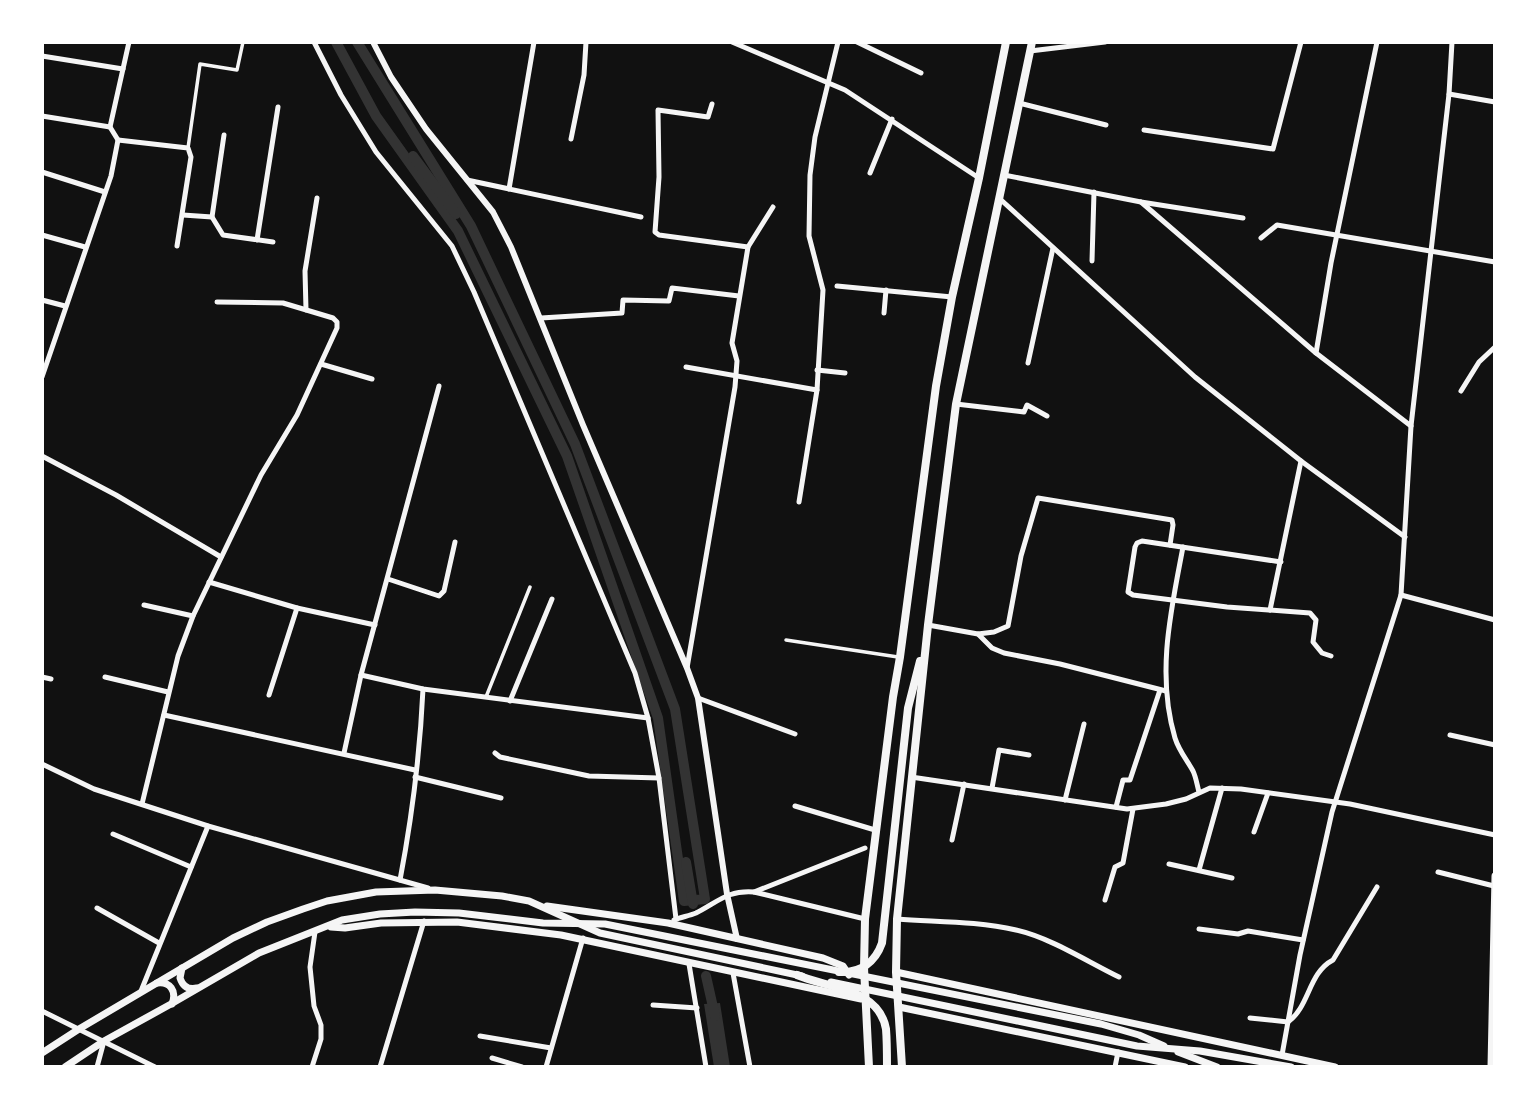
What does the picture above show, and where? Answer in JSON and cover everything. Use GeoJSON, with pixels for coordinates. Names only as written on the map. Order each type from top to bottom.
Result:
{"type":"FeatureCollection","features":[{"type":"Feature","properties":{"kind":"main road"},"geometry":{"type":"LineString","coordinates":[[869,1067],[864,968],[865,919],[892,697],[951,297],[979,178],[1006,42]]}},
{"type":"Feature","properties":{"kind":"main road"},"geometry":{"type":"LineString","coordinates":[[902,1067],[896,972],[897,919],[928,625],[956,404],[1031,46]]}},
{"type":"Feature","properties":{"kind":"main road"},"geometry":{"type":"LineString","coordinates":[[839,972],[866,966],[879,950],[908,708],[926,645]]}},
{"type":"Feature","properties":{"kind":"main road"},"geometry":{"type":"LineString","coordinates":[[1491,1067],[1495,876]]}},
{"type":"Feature","properties":{"kind":"main road"},"geometry":{"type":"LineString","coordinates":[[42,1053],[185,965],[267,922],[327,901],[376,892],[435,890],[502,896],[542,905],[668,923],[823,958],[843,965],[853,977],[859,977],[864,968]]}},
{"type":"Feature","properties":{"kind":"main road"},"geometry":{"type":"LineString","coordinates":[[542,905],[563,918],[600,933],[1137,1046],[1200,1051],[1291,1067]]}},
{"type":"Feature","properties":{"kind":"main road"},"geometry":{"type":"LineString","coordinates":[[65,1067],[104,1041],[259,953],[342,920],[380,914],[459,913],[543,923],[605,924],[675,936],[1101,1024],[1139,1035],[1217,1067]]}},
{"type":"Feature","properties":{"kind":"main road"},"geometry":{"type":"LineString","coordinates":[[331,926],[345,928],[381,923],[457,922],[583,938],[689,964],[866,1000]]}},
{"type":"Feature","properties":{"kind":"main road"},"geometry":{"type":"LineString","coordinates":[[814,988],[821,985],[828,976],[823,958]]}},
{"type":"Feature","properties":{"kind":"main road"},"geometry":{"type":"LineString","coordinates":[[185,965],[181,971],[181,982],[186,988],[198,988]]}},
{"type":"Feature","properties":{"kind":"main road"},"geometry":{"type":"LineString","coordinates":[[896,972],[1335,1067]]}},
{"type":"Feature","properties":{"kind":"main road"},"geometry":{"type":"LineString","coordinates":[[797,975],[860,995],[873,1005],[884,1023],[887,1067]]}},
{"type":"Feature","properties":{"kind":"main road"},"geometry":{"type":"LineString","coordinates":[[940,1016],[929,1008],[926,996],[930,987],[943,981]]}},
{"type":"Feature","properties":{"kind":"main road"},"geometry":{"type":"LineString","coordinates":[[156,983],[163,982],[172,988],[172,1004]]}},
{"type":"Feature","properties":{"kind":"main road"},"geometry":{"type":"LineString","coordinates":[[899,1007],[1185,1067]]}},
{"type":"Feature","properties":{"kind":"street"},"geometry":{"type":"LineString","coordinates":[[42,377],[43,367],[106,192],[118,140],[110,127],[129,42]]}},
{"type":"Feature","properties":{"kind":"street"},"geometry":{"type":"LineString","coordinates":[[177,246],[191,157],[188,148],[200,64],[237,70],[243,42]]}},
{"type":"Feature","properties":{"kind":"street"},"geometry":{"type":"LineString","coordinates":[[314,42],[341,95],[376,152],[452,246],[626,650],[648,718],[659,778],[676,919]]}},
{"type":"Feature","properties":{"kind":"street"},"geometry":{"type":"LineString","coordinates":[[373,42],[391,77],[426,129],[493,212],[511,247],[583,425],[687,668],[698,698],[727,894],[737,939]]}},
{"type":"Feature","properties":{"kind":"street"},"geometry":{"type":"LineString","coordinates":[[509,189],[534,42]]}},
{"type":"Feature","properties":{"kind":"street"},"geometry":{"type":"LineString","coordinates":[[571,139],[584,75],[586,42]]}},
{"type":"Feature","properties":{"kind":"street"},"geometry":{"type":"LineString","coordinates":[[732,42],[829,82],[892,119],[979,178]]}},
{"type":"Feature","properties":{"kind":"street"},"geometry":{"type":"LineString","coordinates":[[799,502],[817,390],[823,290],[807,222],[810,174],[815,137],[838,42]]}},
{"type":"Feature","properties":{"kind":"street"},"geometry":{"type":"LineString","coordinates":[[857,42],[921,73]]}},
{"type":"Feature","properties":{"kind":"street"},"geometry":{"type":"LineString","coordinates":[[1031,46],[1105,42]]}},
{"type":"Feature","properties":{"kind":"street"},"geometry":{"type":"LineString","coordinates":[[1144,130],[1273,149],[1301,42]]}},
{"type":"Feature","properties":{"kind":"street"},"geometry":{"type":"LineString","coordinates":[[1316,353],[1337,234],[1377,42]]}},
{"type":"Feature","properties":{"kind":"street"},"geometry":{"type":"LineString","coordinates":[[1282,1055],[1317,869],[1335,802],[1401,595],[1411,426],[1449,94],[1452,42]]}},
{"type":"Feature","properties":{"kind":"street"},"geometry":{"type":"LineString","coordinates":[[42,56],[123,69]]}},
{"type":"Feature","properties":{"kind":"street"},"geometry":{"type":"LineString","coordinates":[[1449,94],[1495,102]]}},
{"type":"Feature","properties":{"kind":"street"},"geometry":{"type":"LineString","coordinates":[[1019,103],[1106,125]]}},
{"type":"Feature","properties":{"kind":"street"},"geometry":{"type":"LineString","coordinates":[[712,104],[708,117],[658,110],[659,177],[655,232],[659,235],[748,247]]}},
{"type":"Feature","properties":{"kind":"street"},"geometry":{"type":"LineString","coordinates":[[257,240],[278,107]]}},
{"type":"Feature","properties":{"kind":"street"},"geometry":{"type":"LineString","coordinates":[[42,116],[110,127]]}},
{"type":"Feature","properties":{"kind":"street"},"geometry":{"type":"LineString","coordinates":[[870,173],[892,119]]}},
{"type":"Feature","properties":{"kind":"street"},"geometry":{"type":"LineString","coordinates":[[224,135],[212,217],[223,235],[273,242]]}},
{"type":"Feature","properties":{"kind":"street"},"geometry":{"type":"LineString","coordinates":[[118,140],[188,148]]}},
{"type":"Feature","properties":{"kind":"street"},"geometry":{"type":"LineString","coordinates":[[42,172],[106,192]]}},
{"type":"Feature","properties":{"kind":"street"},"geometry":{"type":"LineString","coordinates":[[1004,175],[1141,202],[1243,218]]}},
{"type":"Feature","properties":{"kind":"street"},"geometry":{"type":"LineString","coordinates":[[467,180],[641,216]]}},
{"type":"Feature","properties":{"kind":"street"},"geometry":{"type":"LineString","coordinates":[[1092,261],[1094,192]]}},
{"type":"Feature","properties":{"kind":"street"},"geometry":{"type":"LineString","coordinates":[[306,310],[305,271],[317,198]]}},
{"type":"Feature","properties":{"kind":"street"},"geometry":{"type":"LineString","coordinates":[[999,199],[1195,377],[1301,461],[1405,537]]}},
{"type":"Feature","properties":{"kind":"street"},"geometry":{"type":"LineString","coordinates":[[1141,202],[1316,353],[1411,426]]}},
{"type":"Feature","properties":{"kind":"street"},"geometry":{"type":"LineString","coordinates":[[687,668],[736,377],[737,361],[732,343],[748,247],[773,207]]}},
{"type":"Feature","properties":{"kind":"street"},"geometry":{"type":"LineString","coordinates":[[183,215],[212,217]]}},
{"type":"Feature","properties":{"kind":"street"},"geometry":{"type":"LineString","coordinates":[[1261,238],[1277,225],[1495,262]]}},
{"type":"Feature","properties":{"kind":"street"},"geometry":{"type":"LineString","coordinates":[[42,235],[85,247]]}},
{"type":"Feature","properties":{"kind":"street"},"geometry":{"type":"LineString","coordinates":[[1028,363],[1053,247]]}},
{"type":"Feature","properties":{"kind":"street"},"geometry":{"type":"LineString","coordinates":[[838,286],[951,297]]}},
{"type":"Feature","properties":{"kind":"street"},"geometry":{"type":"LineString","coordinates":[[541,318],[622,313],[623,300],[669,301],[672,288],[739,296]]}},
{"type":"Feature","properties":{"kind":"street"},"geometry":{"type":"LineString","coordinates":[[884,313],[886,290]]}},
{"type":"Feature","properties":{"kind":"street"},"geometry":{"type":"LineString","coordinates":[[42,300],[65,306]]}},
{"type":"Feature","properties":{"kind":"street"},"geometry":{"type":"LineString","coordinates":[[142,804],[168,692],[192,616],[261,475],[297,415],[337,328],[337,322],[333,318],[283,303],[217,302]]}},
{"type":"Feature","properties":{"kind":"street"},"geometry":{"type":"LineString","coordinates":[[1461,391],[1479,362],[1495,347]]}},
{"type":"Feature","properties":{"kind":"street"},"geometry":{"type":"LineString","coordinates":[[321,364],[372,379]]}},
{"type":"Feature","properties":{"kind":"street"},"geometry":{"type":"LineString","coordinates":[[687,367],[817,390]]}},
{"type":"Feature","properties":{"kind":"street"},"geometry":{"type":"LineString","coordinates":[[817,370],[845,373]]}},
{"type":"Feature","properties":{"kind":"street"},"geometry":{"type":"LineString","coordinates":[[344,753],[361,675],[439,386]]}},
{"type":"Feature","properties":{"kind":"street"},"geometry":{"type":"LineString","coordinates":[[956,404],[1024,412],[1027,405],[1047,416]]}},
{"type":"Feature","properties":{"kind":"street"},"geometry":{"type":"LineString","coordinates":[[42,456],[116,495],[221,557]]}},
{"type":"Feature","properties":{"kind":"street"},"geometry":{"type":"LineString","coordinates":[[1270,610],[1301,461]]}},
{"type":"Feature","properties":{"kind":"street"},"geometry":{"type":"LineString","coordinates":[[928,625],[978,634],[994,632],[1008,625],[1021,556],[1038,498],[1172,520],[1170,545]]}},
{"type":"Feature","properties":{"kind":"street"},"geometry":{"type":"LineString","coordinates":[[1281,562],[1142,541],[1137,543],[1128,592],[1227,607],[1310,613],[1316,620],[1313,642],[1322,653],[1331,656]]}},
{"type":"Feature","properties":{"kind":"street"},"geometry":{"type":"LineString","coordinates":[[388,579],[439,596],[444,591],[455,542]]}},
{"type":"Feature","properties":{"kind":"street"},"geometry":{"type":"LineString","coordinates":[[1116,807],[1123,780],[1130,780],[1163,691],[1166,645],[1183,547]]}},
{"type":"Feature","properties":{"kind":"street"},"geometry":{"type":"LineString","coordinates":[[209,582],[297,608],[375,625]]}},
{"type":"Feature","properties":{"kind":"street"},"geometry":{"type":"LineString","coordinates":[[486,697],[530,587]]}},
{"type":"Feature","properties":{"kind":"street"},"geometry":{"type":"LineString","coordinates":[[1401,595],[1495,620]]}},
{"type":"Feature","properties":{"kind":"street"},"geometry":{"type":"LineString","coordinates":[[510,701],[552,599]]}},
{"type":"Feature","properties":{"kind":"street"},"geometry":{"type":"LineString","coordinates":[[144,605],[192,616]]}},
{"type":"Feature","properties":{"kind":"street"},"geometry":{"type":"LineString","coordinates":[[269,695],[297,608]]}},
{"type":"Feature","properties":{"kind":"street"},"geometry":{"type":"LineString","coordinates":[[978,634],[992,648],[1004,653],[1060,664],[1163,691]]}},
{"type":"Feature","properties":{"kind":"street"},"geometry":{"type":"LineString","coordinates":[[786,640],[900,657]]}},
{"type":"Feature","properties":{"kind":"street"},"geometry":{"type":"LineString","coordinates":[[361,675],[423,689],[648,718]]}},
{"type":"Feature","properties":{"kind":"street"},"geometry":{"type":"LineString","coordinates":[[42,677],[51,679]]}},
{"type":"Feature","properties":{"kind":"street"},"geometry":{"type":"LineString","coordinates":[[105,677],[168,692]]}},
{"type":"Feature","properties":{"kind":"street"},"geometry":{"type":"LineString","coordinates":[[400,880],[421,737],[423,689]]}},
{"type":"Feature","properties":{"kind":"street"},"geometry":{"type":"LineString","coordinates":[[1163,691],[1175,739],[1193,772],[1199,792]]}},
{"type":"Feature","properties":{"kind":"street"},"geometry":{"type":"LineString","coordinates":[[698,698],[795,734]]}},
{"type":"Feature","properties":{"kind":"street"},"geometry":{"type":"LineString","coordinates":[[164,715],[344,753],[500,798]]}},
{"type":"Feature","properties":{"kind":"street"},"geometry":{"type":"LineString","coordinates":[[1065,800],[1084,724]]}},
{"type":"Feature","properties":{"kind":"street"},"geometry":{"type":"LineString","coordinates":[[1450,735],[1495,744]]}},
{"type":"Feature","properties":{"kind":"street"},"geometry":{"type":"LineString","coordinates":[[992,788],[999,750],[1029,755]]}},
{"type":"Feature","properties":{"kind":"street"},"geometry":{"type":"LineString","coordinates":[[495,753],[500,757],[589,776],[659,778]]}},
{"type":"Feature","properties":{"kind":"street"},"geometry":{"type":"LineString","coordinates":[[42,764],[94,789],[208,826],[435,890]]}},
{"type":"Feature","properties":{"kind":"street"},"geometry":{"type":"LineString","coordinates":[[911,777],[1133,809],[1186,799],[1210,788],[1222,788],[1335,802],[1495,835]]}},
{"type":"Feature","properties":{"kind":"street"},"geometry":{"type":"LineString","coordinates":[[952,840],[964,784]]}},
{"type":"Feature","properties":{"kind":"street"},"geometry":{"type":"LineString","coordinates":[[1199,870],[1222,788]]}},
{"type":"Feature","properties":{"kind":"street"},"geometry":{"type":"LineString","coordinates":[[1254,832],[1268,793]]}},
{"type":"Feature","properties":{"kind":"street"},"geometry":{"type":"LineString","coordinates":[[795,806],[875,830]]}},
{"type":"Feature","properties":{"kind":"street"},"geometry":{"type":"LineString","coordinates":[[1105,901],[1115,867],[1123,863],[1133,809]]}},
{"type":"Feature","properties":{"kind":"street"},"geometry":{"type":"LineString","coordinates":[[141,992],[208,826]]}},
{"type":"Feature","properties":{"kind":"street"},"geometry":{"type":"LineString","coordinates":[[113,834],[191,867]]}},
{"type":"Feature","properties":{"kind":"street"},"geometry":{"type":"LineString","coordinates":[[754,892],[865,848]]}},
{"type":"Feature","properties":{"kind":"street"},"geometry":{"type":"LineString","coordinates":[[1169,864],[1232,878]]}},
{"type":"Feature","properties":{"kind":"street"},"geometry":{"type":"LineString","coordinates":[[1438,872],[1494,886]]}},
{"type":"Feature","properties":{"kind":"street"},"geometry":{"type":"LineString","coordinates":[[1250,1018],[1288,1022],[1297,1016],[1308,989],[1322,966],[1333,960],[1377,887]]}},
{"type":"Feature","properties":{"kind":"street"},"geometry":{"type":"LineString","coordinates":[[668,923],[694,914],[727,894],[739,891],[754,892],[865,919]]}},
{"type":"Feature","properties":{"kind":"street"},"geometry":{"type":"LineString","coordinates":[[97,908],[159,943]]}},
{"type":"Feature","properties":{"kind":"street"},"geometry":{"type":"LineString","coordinates":[[897,919],[989,925],[1018,930],[1119,977]]}},
{"type":"Feature","properties":{"kind":"street"},"geometry":{"type":"LineString","coordinates":[[380,1067],[424,921]]}},
{"type":"Feature","properties":{"kind":"street"},"geometry":{"type":"LineString","coordinates":[[1199,929],[1238,934],[1248,931],[1303,940]]}},
{"type":"Feature","properties":{"kind":"street"},"geometry":{"type":"LineString","coordinates":[[312,1067],[321,1039],[321,1025],[314,1006],[310,967],[315,932]]}},
{"type":"Feature","properties":{"kind":"street"},"geometry":{"type":"LineString","coordinates":[[546,1067],[583,938]]}},
{"type":"Feature","properties":{"kind":"street"},"geometry":{"type":"LineString","coordinates":[[689,964],[706,1067]]}},
{"type":"Feature","properties":{"kind":"street"},"geometry":{"type":"LineString","coordinates":[[733,972],[750,1067]]}},
{"type":"Feature","properties":{"kind":"street"},"geometry":{"type":"LineString","coordinates":[[653,1005],[697,1008]]}},
{"type":"Feature","properties":{"kind":"street"},"geometry":{"type":"LineString","coordinates":[[42,1011],[155,1067]]}},
{"type":"Feature","properties":{"kind":"street"},"geometry":{"type":"LineString","coordinates":[[480,1036],[551,1048]]}},
{"type":"Feature","properties":{"kind":"street"},"geometry":{"type":"LineString","coordinates":[[97,1067],[104,1041]]}},
{"type":"Feature","properties":{"kind":"street"},"geometry":{"type":"LineString","coordinates":[[1115,1067],[1118,1052]]}},
{"type":"Feature","properties":{"kind":"street"},"geometry":{"type":"LineString","coordinates":[[492,1058],[522,1067]]}},
{"type":"Feature","properties":{"kind":"shaded area"},"geometry":{"type":"Polygon","coordinates":[[[720,1003],[730,1067],[714,1067],[704,1004],[720,1003]]]}},
{"type":"Feature","properties":{"kind":"waterway"},"geometry":{"type":"LineString","coordinates":[[336,42],[376,116],[458,231],[567,456],[658,718],[684,901],[705,899],[675,709],[575,444],[471,226],[357,42]]}},
{"type":"Feature","properties":{"kind":"waterway"},"geometry":{"type":"LineString","coordinates":[[413,156],[456,214]]}},
{"type":"Feature","properties":{"kind":"waterway"},"geometry":{"type":"LineString","coordinates":[[686,862],[693,904]]}},
{"type":"Feature","properties":{"kind":"waterway"},"geometry":{"type":"LineString","coordinates":[[706,976],[715,1016]]}}]}
